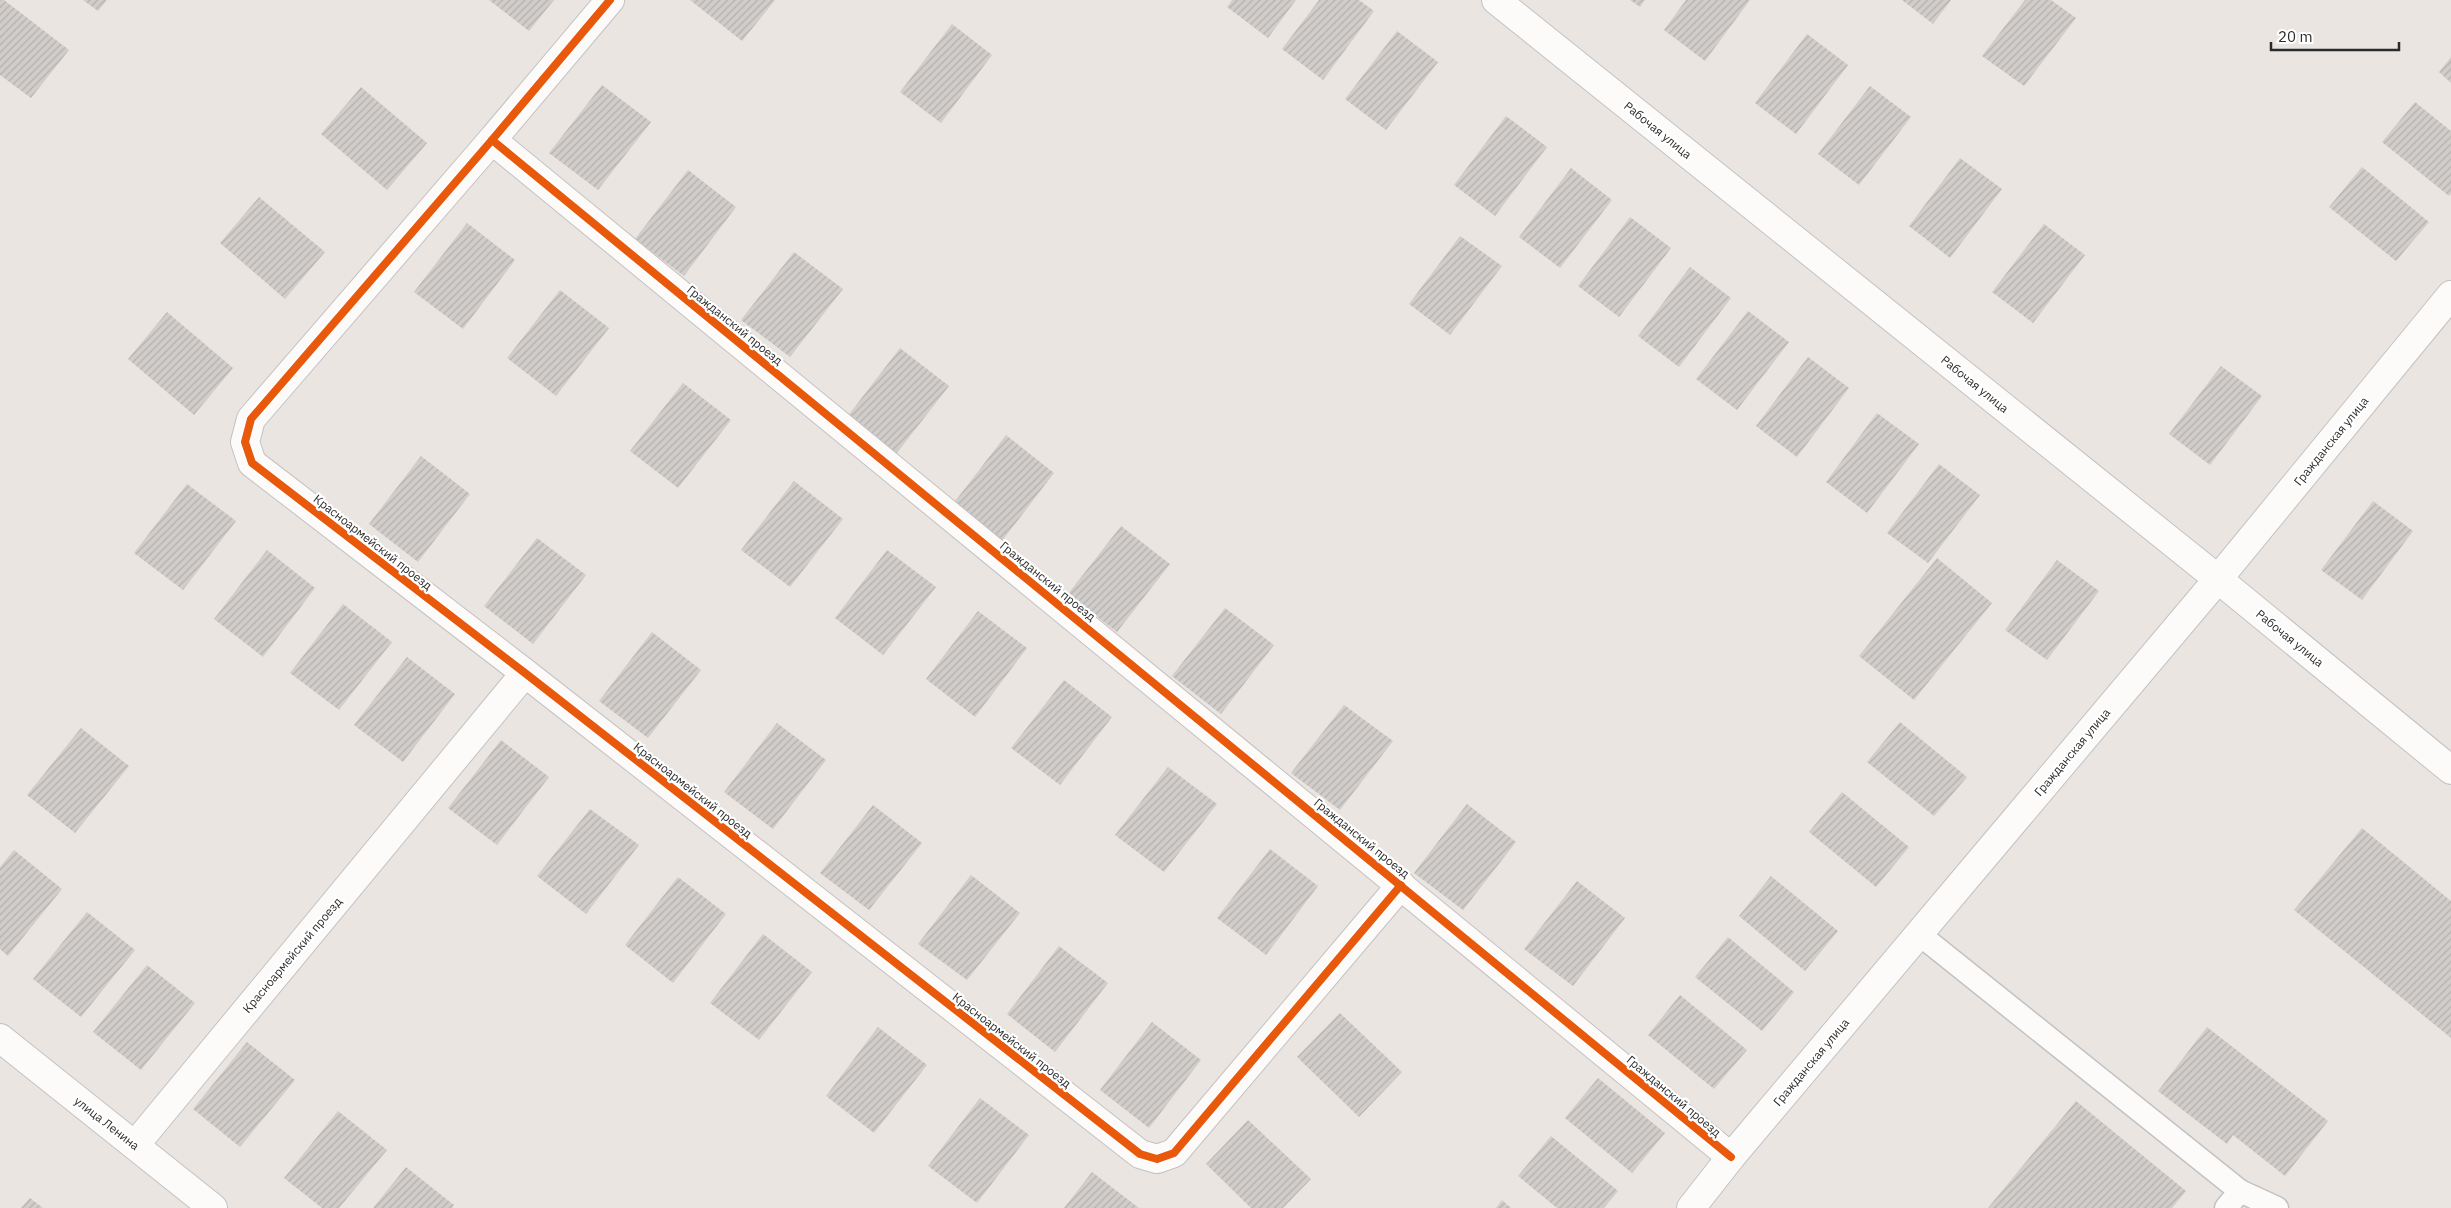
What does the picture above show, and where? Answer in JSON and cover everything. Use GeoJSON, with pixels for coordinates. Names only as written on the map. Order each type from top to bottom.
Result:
{"type":"FeatureCollection","features":[{"type":"Feature","properties":{"kind":"street"},"geometry":{"type":"LineString","coordinates":[[492,140],[610,0]]}},
{"type":"Feature","properties":{"kind":"street","name":"Рабочая улица"},"geometry":{"type":"LineString","coordinates":[[1496,0],[2218,579],[2451,770]]}},
{"type":"Feature","properties":{"kind":"street","name":"Красноармейский проезд"},"geometry":{"type":"LineString","coordinates":[[492,140],[251,419],[245,442],[252,463],[525,673],[1140,1154],[1157,1159],[1174,1153],[1401,885]]}},
{"type":"Feature","properties":{"kind":"street","name":"Гражданский проезд"},"geometry":{"type":"LineString","coordinates":[[492,140],[1731,1157]]}},
{"type":"Feature","properties":{"kind":"street","name":"Гражданская улица"},"geometry":{"type":"LineString","coordinates":[[1691,1208],[1731,1157],[2218,579],[2451,295]]}},
{"type":"Feature","properties":{"kind":"street","name":"Красноармейский проезд"},"geometry":{"type":"LineString","coordinates":[[135,1145],[525,673]]}},
{"type":"Feature","properties":{"kind":"street","name":"улица Ленина"},"geometry":{"type":"LineString","coordinates":[[0,1038],[213,1208]]}},
{"type":"Feature","properties":{"kind":"lane"},"geometry":{"type":"LineString","coordinates":[[1919,934],[2240,1190],[2277,1208]]}},
{"type":"Feature","properties":{"kind":"lane"},"geometry":{"type":"LineString","coordinates":[[2226,1208],[2240,1190]]}},
{"type":"Feature","properties":{"kind":"building"},"geometry":{"type":"Polygon","coordinates":[[[0,0],[4,0],[69,50],[31,98],[0,75],[0,0]]]}},
{"type":"Feature","properties":{"kind":"building"},"geometry":{"type":"Polygon","coordinates":[[[83,0],[107,0],[98,11],[83,0]]]}},
{"type":"Feature","properties":{"kind":"building"},"geometry":{"type":"Polygon","coordinates":[[[489,0],[554,0],[529,31],[489,0]]]}},
{"type":"Feature","properties":{"kind":"building"},"geometry":{"type":"Polygon","coordinates":[[[690,0],[775,0],[742,41],[690,0]]]}},
{"type":"Feature","properties":{"kind":"building"},"geometry":{"type":"Polygon","coordinates":[[[1232,0],[1296,0],[1268,38],[1227,7],[1232,0]]]}},
{"type":"Feature","properties":{"kind":"building"},"geometry":{"type":"Polygon","coordinates":[[[1319,0],[1359,0],[1374,11],[1323,80],[1282,49],[1319,0]]]}},
{"type":"Feature","properties":{"kind":"building"},"geometry":{"type":"Polygon","coordinates":[[[1630,0],[1645,0],[1640,7],[1630,0]]]}},
{"type":"Feature","properties":{"kind":"building"},"geometry":{"type":"Polygon","coordinates":[[[1686,0],[1750,0],[1705,61],[1664,30],[1686,0]]]}},
{"type":"Feature","properties":{"kind":"building"},"geometry":{"type":"Polygon","coordinates":[[[1902,0],[1951,0],[1933,24],[1902,0]]]}},
{"type":"Feature","properties":{"kind":"building"},"geometry":{"type":"Polygon","coordinates":[[[2025,0],[2051,0],[2076,18],[2024,86],[1982,56],[2025,0]]]}},
{"type":"Feature","properties":{"kind":"building"},"geometry":{"type":"Polygon","coordinates":[[[952,24],[992,55],[941,123],[900,92],[952,24]]]}},
{"type":"Feature","properties":{"kind":"building"},"geometry":{"type":"Polygon","coordinates":[[[1397,31],[1438,62],[1386,130],[1345,99],[1397,31]]]}},
{"type":"Feature","properties":{"kind":"building"},"geometry":{"type":"Polygon","coordinates":[[[1807,34],[1848,65],[1796,134],[1755,103],[1807,34]]]}},
{"type":"Feature","properties":{"kind":"building"},"geometry":{"type":"Polygon","coordinates":[[[2451,57],[2451,83],[2439,72],[2451,57]]]}},
{"type":"Feature","properties":{"kind":"building"},"geometry":{"type":"Polygon","coordinates":[[[602,85],[651,122],[598,190],[549,153],[602,85]]]}},
{"type":"Feature","properties":{"kind":"building"},"geometry":{"type":"Polygon","coordinates":[[[1870,86],[1911,117],[1859,185],[1818,154],[1870,86]]]}},
{"type":"Feature","properties":{"kind":"building"},"geometry":{"type":"Polygon","coordinates":[[[361,87],[427,143],[387,190],[321,134],[361,87]]]}},
{"type":"Feature","properties":{"kind":"building"},"geometry":{"type":"Polygon","coordinates":[[[2415,102],[2451,131],[2451,194],[2449,196],[2382,142],[2415,102]]]}},
{"type":"Feature","properties":{"kind":"building"},"geometry":{"type":"Polygon","coordinates":[[[1506,116],[1547,147],[1495,216],[1454,185],[1506,116]]]}},
{"type":"Feature","properties":{"kind":"building"},"geometry":{"type":"Polygon","coordinates":[[[1960,158],[2002,189],[1950,258],[1909,226],[1960,158]]]}},
{"type":"Feature","properties":{"kind":"building"},"geometry":{"type":"Polygon","coordinates":[[[2362,167],[2429,222],[2396,261],[2329,207],[2362,167]]]}},
{"type":"Feature","properties":{"kind":"building"},"geometry":{"type":"Polygon","coordinates":[[[1571,168],[1612,200],[1560,268],[1519,237],[1571,168]]]}},
{"type":"Feature","properties":{"kind":"building"},"geometry":{"type":"Polygon","coordinates":[[[688,170],[736,207],[684,276],[635,239],[688,170]]]}},
{"type":"Feature","properties":{"kind":"building"},"geometry":{"type":"Polygon","coordinates":[[[259,197],[325,252],[285,299],[220,243],[259,197]]]}},
{"type":"Feature","properties":{"kind":"building"},"geometry":{"type":"Polygon","coordinates":[[[1630,217],[1671,248],[1619,317],[1578,286],[1630,217]]]}},
{"type":"Feature","properties":{"kind":"building"},"geometry":{"type":"Polygon","coordinates":[[[467,223],[515,260],[463,329],[414,292],[467,223]]]}},
{"type":"Feature","properties":{"kind":"building"},"geometry":{"type":"Polygon","coordinates":[[[2044,224],[2085,255],[2033,323],[1992,292],[2044,224]]]}},
{"type":"Feature","properties":{"kind":"building"},"geometry":{"type":"Polygon","coordinates":[[[1460,236],[1502,266],[1450,335],[1409,304],[1460,236]]]}},
{"type":"Feature","properties":{"kind":"building"},"geometry":{"type":"Polygon","coordinates":[[[794,252],[843,289],[790,357],[741,320],[794,252]]]}},
{"type":"Feature","properties":{"kind":"building"},"geometry":{"type":"Polygon","coordinates":[[[1690,267],[1731,298],[1679,367],[1638,336],[1690,267]]]}},
{"type":"Feature","properties":{"kind":"building"},"geometry":{"type":"Polygon","coordinates":[[[560,290],[609,328],[556,396],[507,358],[560,290]]]}},
{"type":"Feature","properties":{"kind":"building"},"geometry":{"type":"Polygon","coordinates":[[[1748,311],[1789,342],[1737,410],[1696,379],[1748,311]]]}},
{"type":"Feature","properties":{"kind":"building"},"geometry":{"type":"Polygon","coordinates":[[[167,312],[233,368],[194,415],[128,359],[167,312]]]}},
{"type":"Feature","properties":{"kind":"building"},"geometry":{"type":"Polygon","coordinates":[[[900,348],[949,386],[896,454],[847,417],[900,348]]]}},
{"type":"Feature","properties":{"kind":"building"},"geometry":{"type":"Polygon","coordinates":[[[1808,357],[1849,388],[1797,457],[1756,426],[1808,357]]]}},
{"type":"Feature","properties":{"kind":"building"},"geometry":{"type":"Polygon","coordinates":[[[2221,366],[2262,396],[2210,465],[2169,434],[2221,366]]]}},
{"type":"Feature","properties":{"kind":"building"},"geometry":{"type":"Polygon","coordinates":[[[683,383],[731,420],[678,488],[630,451],[683,383]]]}},
{"type":"Feature","properties":{"kind":"building"},"geometry":{"type":"Polygon","coordinates":[[[1877,413],[1919,444],[1867,513],[1826,482],[1877,413]]]}},
{"type":"Feature","properties":{"kind":"building"},"geometry":{"type":"Polygon","coordinates":[[[1006,435],[1054,473],[1002,541],[953,504],[1006,435]]]}},
{"type":"Feature","properties":{"kind":"building"},"geometry":{"type":"Polygon","coordinates":[[[421,456],[470,494],[418,562],[369,524],[421,456]]]}},
{"type":"Feature","properties":{"kind":"building"},"geometry":{"type":"Polygon","coordinates":[[[1939,464],[1980,495],[1928,563],[1887,533],[1939,464]]]}},
{"type":"Feature","properties":{"kind":"building"},"geometry":{"type":"Polygon","coordinates":[[[794,481],[843,519],[790,587],[741,550],[794,481]]]}},
{"type":"Feature","properties":{"kind":"building"},"geometry":{"type":"Polygon","coordinates":[[[187,484],[236,521],[183,590],[134,553],[187,484]]]}},
{"type":"Feature","properties":{"kind":"building"},"geometry":{"type":"Polygon","coordinates":[[[2373,501],[2413,531],[2362,600],[2321,570],[2373,501]]]}},
{"type":"Feature","properties":{"kind":"building"},"geometry":{"type":"Polygon","coordinates":[[[1121,526],[1170,564],[1117,632],[1068,594],[1121,526]]]}},
{"type":"Feature","properties":{"kind":"building"},"geometry":{"type":"Polygon","coordinates":[[[537,538],[586,575],[533,644],[484,606],[537,538]]]}},
{"type":"Feature","properties":{"kind":"building"},"geometry":{"type":"Polygon","coordinates":[[[267,550],[315,588],[263,657],[214,619],[267,550]]]}},
{"type":"Feature","properties":{"kind":"building"},"geometry":{"type":"Polygon","coordinates":[[[887,550],[936,587],[883,655],[835,618],[887,550]]]}},
{"type":"Feature","properties":{"kind":"building"},"geometry":{"type":"Polygon","coordinates":[[[1937,558],[1992,603],[1914,700],[1859,656],[1937,558]]]}},
{"type":"Feature","properties":{"kind":"building"},"geometry":{"type":"Polygon","coordinates":[[[2057,560],[2099,591],[2047,660],[2005,630],[2057,560]]]}},
{"type":"Feature","properties":{"kind":"building"},"geometry":{"type":"Polygon","coordinates":[[[343,604],[392,642],[339,710],[290,673],[343,604]]]}},
{"type":"Feature","properties":{"kind":"building"},"geometry":{"type":"Polygon","coordinates":[[[1225,608],[1274,645],[1221,714],[1172,676],[1225,608]]]}},
{"type":"Feature","properties":{"kind":"building"},"geometry":{"type":"Polygon","coordinates":[[[978,611],[1027,648],[975,717],[926,679],[978,611]]]}},
{"type":"Feature","properties":{"kind":"building"},"geometry":{"type":"Polygon","coordinates":[[[652,632],[701,670],[648,738],[599,701],[652,632]]]}},
{"type":"Feature","properties":{"kind":"building"},"geometry":{"type":"Polygon","coordinates":[[[407,657],[455,694],[403,762],[354,725],[407,657]]]}},
{"type":"Feature","properties":{"kind":"building"},"geometry":{"type":"Polygon","coordinates":[[[1064,680],[1112,717],[1060,785],[1011,748],[1064,680]]]}},
{"type":"Feature","properties":{"kind":"building"},"geometry":{"type":"Polygon","coordinates":[[[1344,705],[1393,741],[1340,810],[1291,773],[1344,705]]]}},
{"type":"Feature","properties":{"kind":"building"},"geometry":{"type":"Polygon","coordinates":[[[1900,722],[1967,777],[1934,816],[1867,762],[1900,722]]]}},
{"type":"Feature","properties":{"kind":"building"},"geometry":{"type":"Polygon","coordinates":[[[777,723],[826,760],[773,829],[724,792],[777,723]]]}},
{"type":"Feature","properties":{"kind":"building"},"geometry":{"type":"Polygon","coordinates":[[[81,728],[129,766],[75,833],[27,795],[81,728]]]}},
{"type":"Feature","properties":{"kind":"building"},"geometry":{"type":"Polygon","coordinates":[[[501,740],[549,777],[497,845],[448,808],[501,740]]]}},
{"type":"Feature","properties":{"kind":"building"},"geometry":{"type":"Polygon","coordinates":[[[1168,767],[1217,804],[1164,872],[1115,835],[1168,767]]]}},
{"type":"Feature","properties":{"kind":"building"},"geometry":{"type":"Polygon","coordinates":[[[1842,792],[1909,847],[1876,887],[1809,832],[1842,792]]]}},
{"type":"Feature","properties":{"kind":"building"},"geometry":{"type":"Polygon","coordinates":[[[1467,804],[1516,842],[1463,910],[1414,873],[1467,804]]]}},
{"type":"Feature","properties":{"kind":"building"},"geometry":{"type":"Polygon","coordinates":[[[873,805],[922,843],[869,910],[820,873],[873,805]]]}},
{"type":"Feature","properties":{"kind":"building"},"geometry":{"type":"Polygon","coordinates":[[[590,809],[639,845],[586,914],[537,876],[590,809]]]}},
{"type":"Feature","properties":{"kind":"building"},"geometry":{"type":"Polygon","coordinates":[[[2362,828],[2451,901],[2451,1038],[2294,910],[2362,828]]]}},
{"type":"Feature","properties":{"kind":"building"},"geometry":{"type":"Polygon","coordinates":[[[1270,849],[1318,886],[1266,955],[1217,918],[1270,849]]]}},
{"type":"Feature","properties":{"kind":"building"},"geometry":{"type":"Polygon","coordinates":[[[14,850],[62,889],[8,956],[0,949],[0,867],[14,850]]]}},
{"type":"Feature","properties":{"kind":"building"},"geometry":{"type":"Polygon","coordinates":[[[971,875],[1020,913],[967,980],[918,944],[971,875]]]}},
{"type":"Feature","properties":{"kind":"building"},"geometry":{"type":"Polygon","coordinates":[[[1771,876],[1838,931],[1805,971],[1739,916],[1771,876]]]}},
{"type":"Feature","properties":{"kind":"building"},"geometry":{"type":"Polygon","coordinates":[[[678,877],[726,914],[673,983],[625,945],[678,877]]]}},
{"type":"Feature","properties":{"kind":"building"},"geometry":{"type":"Polygon","coordinates":[[[1577,881],[1625,918],[1573,986],[1524,949],[1577,881]]]}},
{"type":"Feature","properties":{"kind":"building"},"geometry":{"type":"Polygon","coordinates":[[[87,912],[135,950],[81,1017],[33,979],[87,912]]]}},
{"type":"Feature","properties":{"kind":"building"},"geometry":{"type":"Polygon","coordinates":[[[763,934],[812,972],[759,1040],[710,1003],[763,934]]]}},
{"type":"Feature","properties":{"kind":"building"},"geometry":{"type":"Polygon","coordinates":[[[1728,937],[1794,992],[1762,1031],[1695,977],[1728,937]]]}},
{"type":"Feature","properties":{"kind":"building"},"geometry":{"type":"Polygon","coordinates":[[[1059,946],[1108,983],[1055,1052],[1007,1014],[1059,946]]]}},
{"type":"Feature","properties":{"kind":"building"},"geometry":{"type":"Polygon","coordinates":[[[147,965],[195,1003],[141,1070],[93,1032],[147,965]]]}},
{"type":"Feature","properties":{"kind":"building"},"geometry":{"type":"Polygon","coordinates":[[[1680,995],[1747,1050],[1714,1089],[1648,1035],[1680,995]]]}},
{"type":"Feature","properties":{"kind":"building"},"geometry":{"type":"Polygon","coordinates":[[[1340,1013],[1402,1072],[1359,1117],[1297,1057],[1340,1013]]]}},
{"type":"Feature","properties":{"kind":"building"},"geometry":{"type":"Polygon","coordinates":[[[1152,1022],[1201,1060],[1149,1128],[1100,1090],[1152,1022]]]}},
{"type":"Feature","properties":{"kind":"building"},"geometry":{"type":"Polygon","coordinates":[[[878,1027],[927,1065],[874,1133],[826,1096],[878,1027]]]}},
{"type":"Feature","properties":{"kind":"building"},"geometry":{"type":"Polygon","coordinates":[[[2207,1027],[2328,1121],[2285,1176],[2233,1135],[2227,1144],[2158,1091],[2207,1027]]]}},
{"type":"Feature","properties":{"kind":"building"},"geometry":{"type":"Polygon","coordinates":[[[247,1042],[295,1080],[240,1147],[193,1109],[247,1042]]]}},
{"type":"Feature","properties":{"kind":"building"},"geometry":{"type":"Polygon","coordinates":[[[1598,1078],[1665,1133],[1632,1173],[1565,1118],[1598,1078]]]}},
{"type":"Feature","properties":{"kind":"building"},"geometry":{"type":"Polygon","coordinates":[[[980,1098],[1029,1135],[977,1203],[928,1166],[980,1098]]]}},
{"type":"Feature","properties":{"kind":"building"},"geometry":{"type":"Polygon","coordinates":[[[2076,1101],[2186,1191],[2172,1208],[1988,1208],[2076,1101]]]}},
{"type":"Feature","properties":{"kind":"building"},"geometry":{"type":"Polygon","coordinates":[[[338,1111],[387,1150],[339,1208],[322,1208],[284,1178],[338,1111]]]}},
{"type":"Feature","properties":{"kind":"building"},"geometry":{"type":"Polygon","coordinates":[[[1248,1120],[1311,1179],[1283,1208],[1251,1208],[1206,1164],[1248,1120]]]}},
{"type":"Feature","properties":{"kind":"building"},"geometry":{"type":"Polygon","coordinates":[[[1551,1136],[1618,1191],[1604,1208],[1557,1208],[1518,1176],[1551,1136]]]}},
{"type":"Feature","properties":{"kind":"building"},"geometry":{"type":"Polygon","coordinates":[[[406,1167],[454,1205],[452,1208],[373,1208],[406,1167]]]}},
{"type":"Feature","properties":{"kind":"building"},"geometry":{"type":"Polygon","coordinates":[[[1092,1172],[1139,1208],[1064,1208],[1092,1172]]]}},
{"type":"Feature","properties":{"kind":"building"},"geometry":{"type":"Polygon","coordinates":[[[30,1198],[43,1208],[21,1208],[30,1198]]]}},
{"type":"Feature","properties":{"kind":"building"},"geometry":{"type":"Polygon","coordinates":[[[1502,1200],[1511,1208],[1496,1208],[1502,1200]]]}},
{"type":"Feature","properties":{"kind":"cycle path"},"geometry":{"type":"LineString","coordinates":[[610,0],[492,140],[1731,1157]]}},
{"type":"Feature","properties":{"kind":"cycle path"},"geometry":{"type":"LineString","coordinates":[[492,140],[251,419],[245,442],[252,463],[525,673],[1140,1154],[1157,1159],[1174,1153],[1401,885]]}}]}
